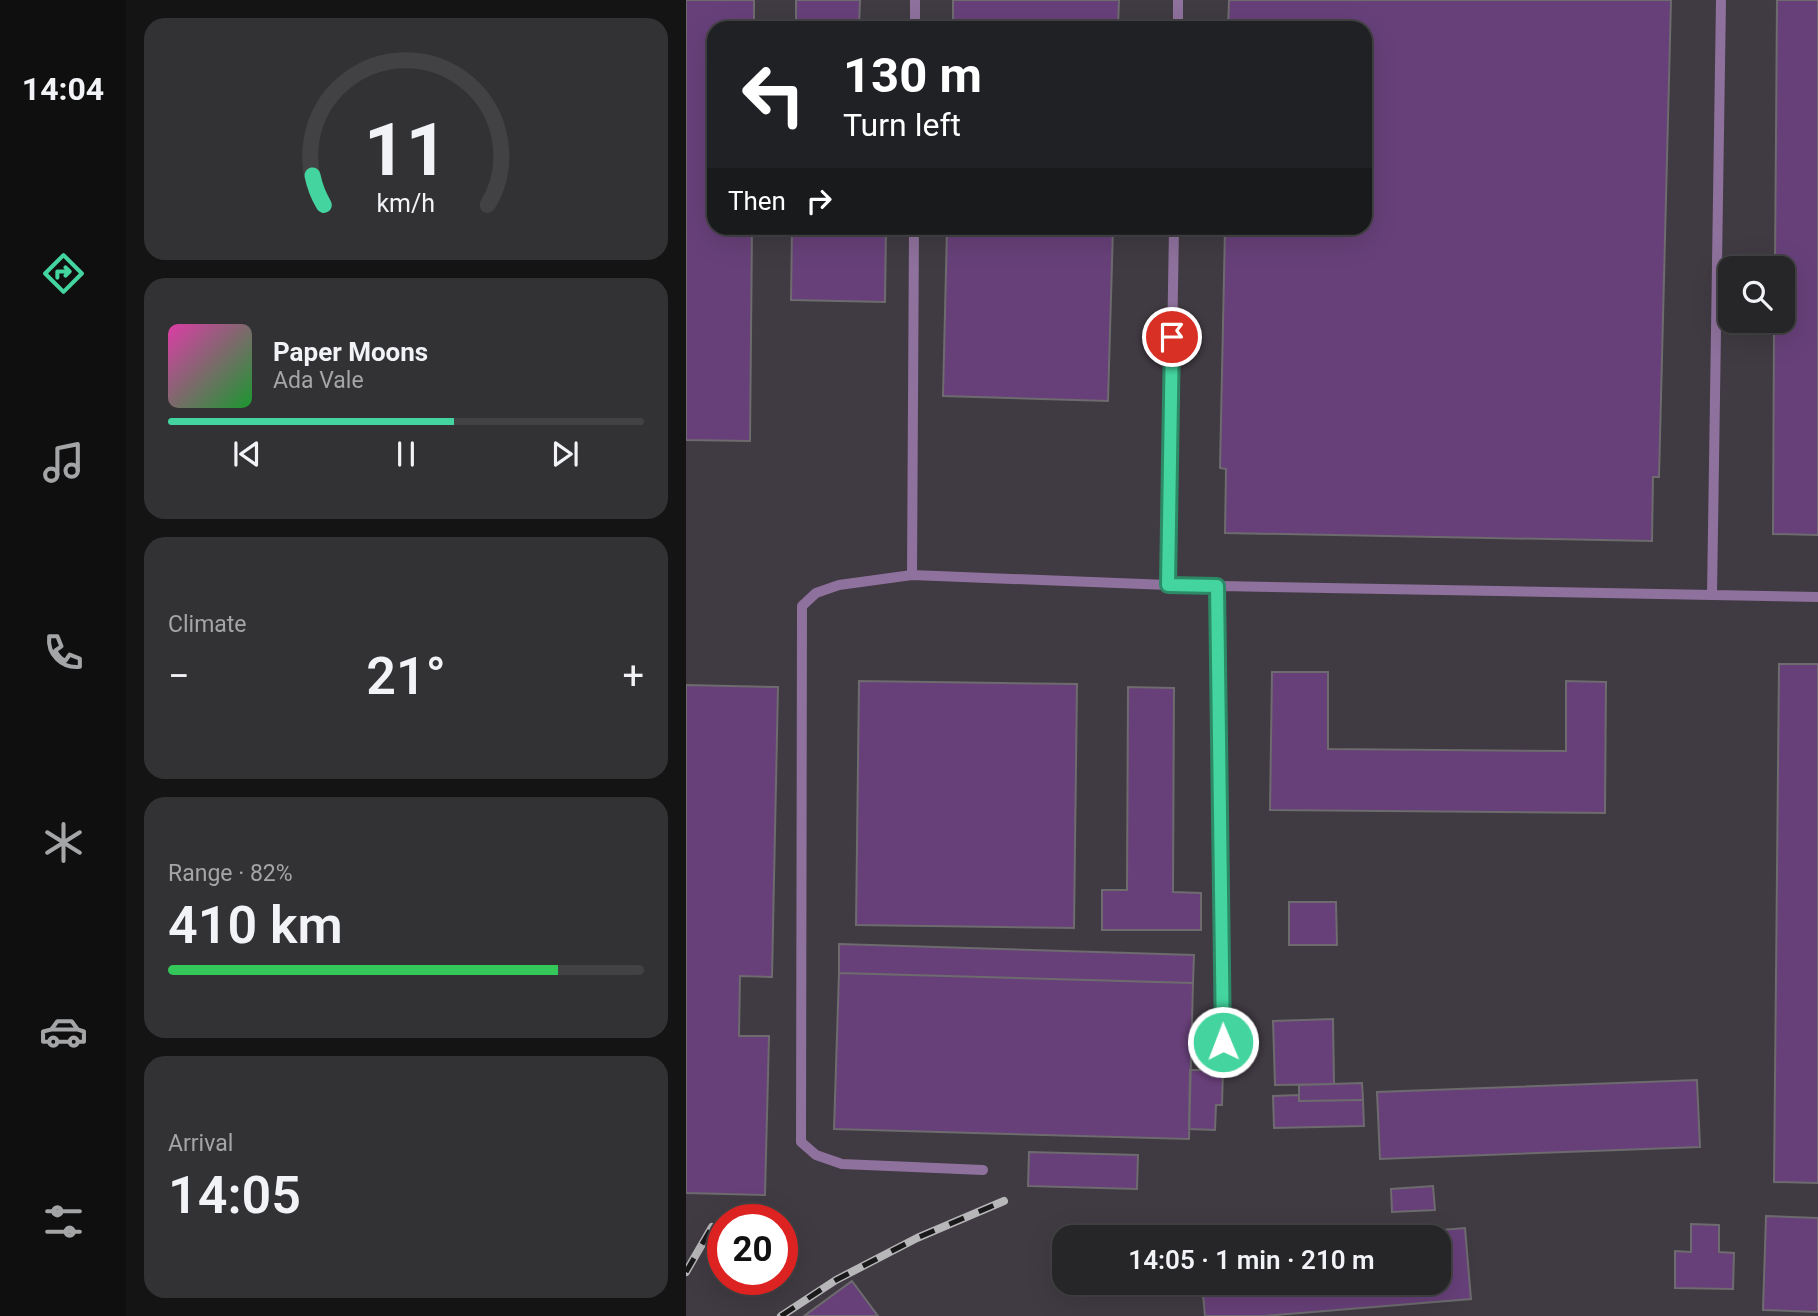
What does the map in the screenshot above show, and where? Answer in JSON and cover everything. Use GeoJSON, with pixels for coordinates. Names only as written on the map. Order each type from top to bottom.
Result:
{"type":"FeatureCollection","features":[{"type":"Feature","properties":{"kind":"lane"},"geometry":{"type":"LineString","coordinates":[[915,0],[915,21]]}},
{"type":"Feature","properties":{"kind":"lane"},"geometry":{"type":"LineString","coordinates":[[1178,0],[1178,21]]}},
{"type":"Feature","properties":{"kind":"lane"},"geometry":{"type":"LineString","coordinates":[[1712,595],[1721,0]]}},
{"type":"Feature","properties":{"kind":"lane"},"geometry":{"type":"LineString","coordinates":[[912,575],[914,235]]}},
{"type":"Feature","properties":{"kind":"lane"},"geometry":{"type":"LineString","coordinates":[[1168,585],[1174,235]]}},
{"type":"Feature","properties":{"kind":"lane"},"geometry":{"type":"LineString","coordinates":[[983,1170],[842,1164],[816,1155],[801,1142],[802,606],[816,593],[839,585],[912,575],[1168,585],[1818,597]]}},
{"type":"Feature","properties":{"kind":"lane"},"geometry":{"type":"LineString","coordinates":[[1217,586],[1223,1042]]}},
{"type":"Feature","properties":{"kind":"shaded area"},"geometry":{"type":"Polygon","coordinates":[[[686,0],[1818,0],[1818,1316],[686,1316],[686,0]]]}},
{"type":"Feature","properties":{"kind":"building"},"geometry":{"type":"Polygon","coordinates":[[[686,0],[754,0],[754,21],[707,21],[707,235],[752,235],[750,441],[686,440],[686,0]]]}},
{"type":"Feature","properties":{"kind":"building"},"geometry":{"type":"Polygon","coordinates":[[[796,0],[860,0],[859,21],[796,21],[796,0]]]}},
{"type":"Feature","properties":{"kind":"building"},"geometry":{"type":"Polygon","coordinates":[[[953,0],[1119,0],[1118,21],[953,21],[953,0]]]}},
{"type":"Feature","properties":{"kind":"building"},"geometry":{"type":"Polygon","coordinates":[[[1229,0],[1671,0],[1659,477],[1653,477],[1652,541],[1225,533],[1226,469],[1220,468],[1225,235],[1372,235],[1372,21],[1228,21],[1229,0]]]}},
{"type":"Feature","properties":{"kind":"building"},"geometry":{"type":"Polygon","coordinates":[[[1777,0],[1818,0],[1818,535],[1773,534],[1774,333],[1795,333],[1795,256],[1775,256],[1777,0]]]}},
{"type":"Feature","properties":{"kind":"building"},"geometry":{"type":"Polygon","coordinates":[[[792,235],[886,235],[885,302],[791,300],[792,235]]]}},
{"type":"Feature","properties":{"kind":"building"},"geometry":{"type":"Polygon","coordinates":[[[947,235],[1113,235],[1108,401],[943,396],[947,235]]]}},
{"type":"Feature","properties":{"kind":"building"},"geometry":{"type":"Polygon","coordinates":[[[1779,664],[1818,664],[1818,1183],[1774,1182],[1779,664]]]}},
{"type":"Feature","properties":{"kind":"building"},"geometry":{"type":"Polygon","coordinates":[[[1272,672],[1328,672],[1328,749],[1566,751],[1566,681],[1606,682],[1605,813],[1270,810],[1272,672]]]}},
{"type":"Feature","properties":{"kind":"building"},"geometry":{"type":"Polygon","coordinates":[[[859,681],[1077,684],[1074,928],[856,925],[859,681]]]}},
{"type":"Feature","properties":{"kind":"building"},"geometry":{"type":"Polygon","coordinates":[[[686,685],[778,687],[772,977],[740,976],[739,1036],[769,1036],[765,1195],[686,1193],[686,685]]]}},
{"type":"Feature","properties":{"kind":"building"},"geometry":{"type":"Polygon","coordinates":[[[1128,687],[1174,688],[1173,892],[1201,893],[1201,930],[1102,930],[1102,890],[1127,890],[1128,687]]]}},
{"type":"Feature","properties":{"kind":"building"},"geometry":{"type":"Polygon","coordinates":[[[1289,902],[1336,902],[1337,945],[1289,945],[1289,902]]]}},
{"type":"Feature","properties":{"kind":"building"},"geometry":{"type":"Polygon","coordinates":[[[839,944],[1194,955],[1193,983],[839,973],[839,944]]]}},
{"type":"Feature","properties":{"kind":"building"},"geometry":{"type":"Polygon","coordinates":[[[839,973],[1193,983],[1189,1139],[834,1129],[839,973]]]}},
{"type":"Feature","properties":{"kind":"building"},"geometry":{"type":"Polygon","coordinates":[[[1333,1019],[1334,1084],[1275,1085],[1273,1021],[1333,1019]]]}},
{"type":"Feature","properties":{"kind":"building"},"geometry":{"type":"Polygon","coordinates":[[[1190,1070],[1223,1070],[1222,1105],[1216,1105],[1215,1130],[1189,1129],[1190,1070]]]}},
{"type":"Feature","properties":{"kind":"building"},"geometry":{"type":"Polygon","coordinates":[[[1697,1080],[1700,1147],[1380,1159],[1377,1092],[1697,1080]]]}},
{"type":"Feature","properties":{"kind":"building"},"geometry":{"type":"Polygon","coordinates":[[[1362,1083],[1363,1100],[1299,1101],[1299,1085],[1362,1083]]]}},
{"type":"Feature","properties":{"kind":"building"},"geometry":{"type":"Polygon","coordinates":[[[1299,1095],[1299,1101],[1363,1100],[1364,1126],[1274,1128],[1273,1096],[1299,1095]]]}},
{"type":"Feature","properties":{"kind":"building"},"geometry":{"type":"Polygon","coordinates":[[[1029,1152],[1138,1155],[1137,1189],[1028,1186],[1029,1152]]]}},
{"type":"Feature","properties":{"kind":"building"},"geometry":{"type":"Polygon","coordinates":[[[1433,1186],[1435,1210],[1392,1212],[1391,1189],[1433,1186]]]}},
{"type":"Feature","properties":{"kind":"building"},"geometry":{"type":"Polygon","coordinates":[[[1766,1216],[1818,1218],[1818,1312],[1763,1310],[1766,1216]]]}},
{"type":"Feature","properties":{"kind":"building"},"geometry":{"type":"Polygon","coordinates":[[[1691,1224],[1719,1225],[1719,1252],[1734,1253],[1733,1289],[1675,1288],[1675,1251],[1691,1252],[1691,1224]]]}},
{"type":"Feature","properties":{"kind":"building"},"geometry":{"type":"Polygon","coordinates":[[[1465,1228],[1471,1299],[1264,1316],[1205,1316],[1203,1295],[1451,1295],[1451,1229],[1465,1228]]]}},
{"type":"Feature","properties":{"kind":"building"},"geometry":{"type":"Polygon","coordinates":[[[852,1281],[878,1316],[804,1316],[852,1281]]]}},
{"type":"Feature","properties":{"kind":"railway"},"geometry":{"type":"LineString","coordinates":[[781,1316],[836,1280],[917,1238],[1004,1201]]}},
{"type":"Feature","properties":{"kind":"railway"},"geometry":{"type":"LineString","coordinates":[[686,1272],[707,1236]]}},
{"type":"Feature","properties":{"kind":"route"},"geometry":{"type":"LineString","coordinates":[[1172,337],[1168,585],[1217,586],[1223,1042]]}}]}
